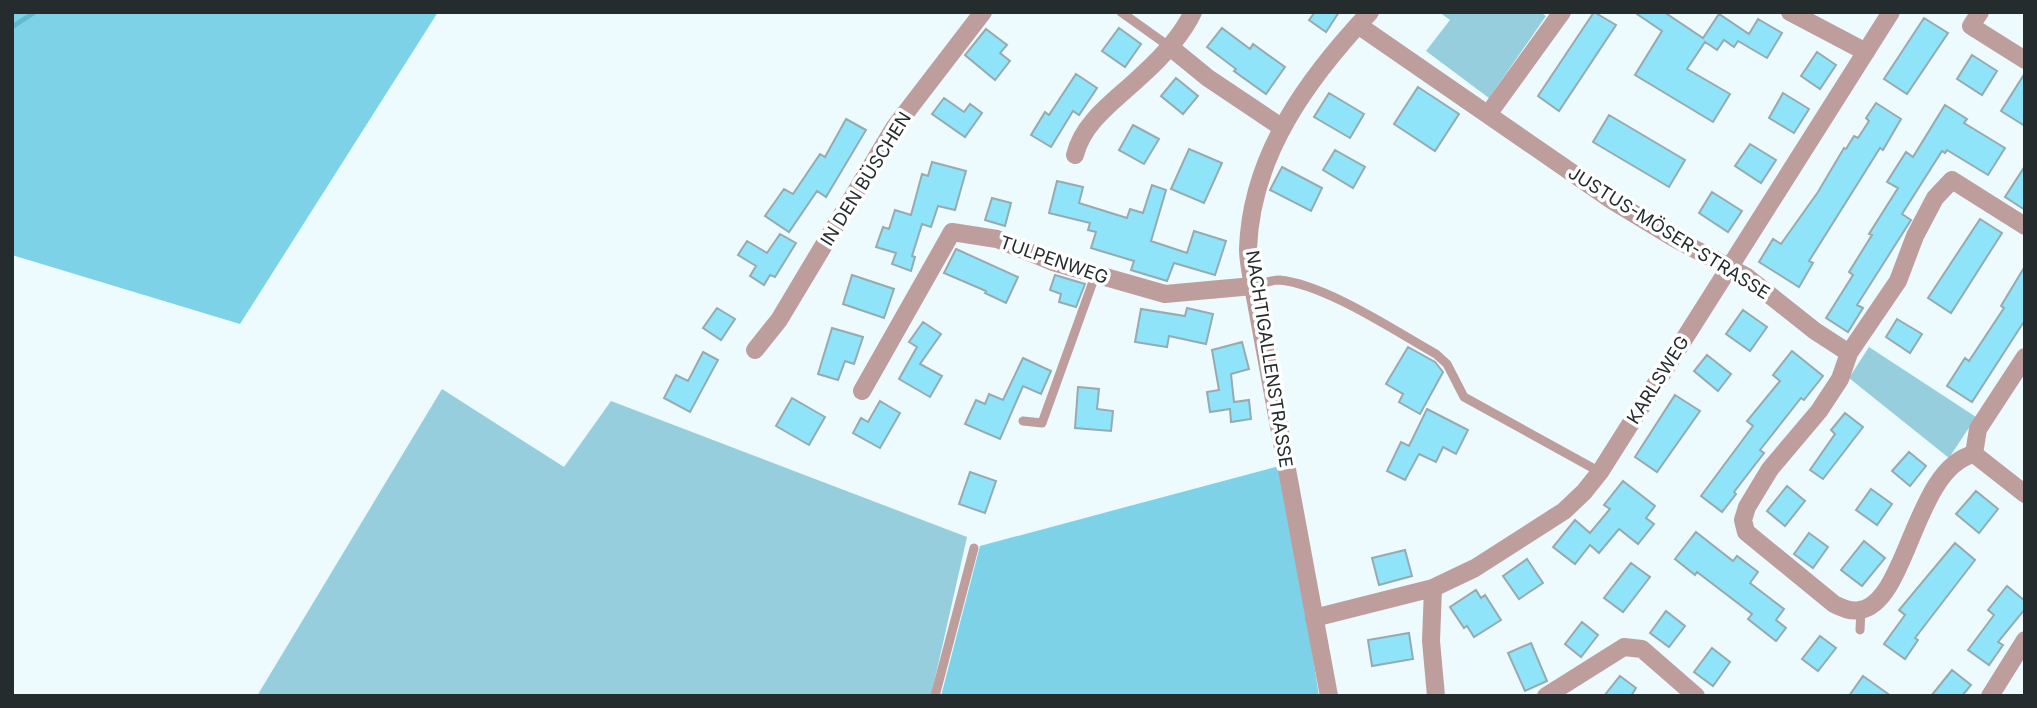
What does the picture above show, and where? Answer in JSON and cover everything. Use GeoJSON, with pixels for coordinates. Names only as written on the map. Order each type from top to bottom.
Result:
{"type":"FeatureCollection","features":[{"type":"Feature","properties":{"kind":"street","name":"IN DEN BÜSCHEN"},"geometry":{"type":"LineString","coordinates":[[755,350],[779,320],[894,128],[983,12]]}},
{"type":"Feature","properties":{"kind":"street"},"geometry":{"type":"LineString","coordinates":[[1074,155],[1077,145],[1098,116],[1170,47],[1193,12]]}},
{"type":"Feature","properties":{"kind":"street"},"geometry":{"type":"LineString","coordinates":[[1489,113],[1562,12]]}},
{"type":"Feature","properties":{"kind":"street"},"geometry":{"type":"LineString","coordinates":[[1790,12],[1866,52]]}},
{"type":"Feature","properties":{"kind":"street","name":"KARLSWEG"},"geometry":{"type":"LineString","coordinates":[[1314,618],[1433,588],[1475,568],[1564,511],[1584,492],[1600,472],[1891,12]]}},
{"type":"Feature","properties":{"kind":"street"},"geometry":{"type":"LineString","coordinates":[[1980,12],[1971,26],[2025,60]]}},
{"type":"Feature","properties":{"kind":"street","name":"JUSTUS-MÖSER-STRASSE"},"geometry":{"type":"LineString","coordinates":[[1364,18],[1489,113],[1613,201],[1764,289],[1815,331],[1849,353]]}},
{"type":"Feature","properties":{"kind":"street","name":"NACHTIGALLENSTRASSE"},"geometry":{"type":"LineString","coordinates":[[1329,696],[1248,250],[1255,191],[1281,127],[1308,85],[1364,18]]}},
{"type":"Feature","properties":{"kind":"street"},"geometry":{"type":"LineString","coordinates":[[1170,47],[1208,78],[1281,127]]}},
{"type":"Feature","properties":{"kind":"street"},"geometry":{"type":"LineString","coordinates":[[1973,454],[1961,457],[1950,467],[1923,506],[1911,540],[1883,594],[1873,604],[1861,610],[1847,610],[1835,604],[1746,532],[1743,520],[1747,507],[1770,469],[1819,411],[1840,379],[1849,353],[1898,281],[1915,236],[1935,198],[1952,180],[2025,226]]}},
{"type":"Feature","properties":{"kind":"street","name":"TULPENWEG"},"geometry":{"type":"LineString","coordinates":[[862,391],[952,232],[997,239],[1053,262],[1165,294],[1253,286]]}},
{"type":"Feature","properties":{"kind":"street"},"geometry":{"type":"LineString","coordinates":[[1973,454],[1978,429],[2025,357]]}},
{"type":"Feature","properties":{"kind":"street"},"geometry":{"type":"LineString","coordinates":[[1973,454],[2025,494]]}},
{"type":"Feature","properties":{"kind":"street"},"geometry":{"type":"LineString","coordinates":[[1433,588],[1431,641],[1437,696]]}},
{"type":"Feature","properties":{"kind":"street"},"geometry":{"type":"LineString","coordinates":[[1990,696],[2025,640]]}},
{"type":"Feature","properties":{"kind":"street"},"geometry":{"type":"LineString","coordinates":[[1546,696],[1624,647],[1642,649],[1696,696]]}},
{"type":"Feature","properties":{"kind":"lane"},"geometry":{"type":"LineString","coordinates":[[1121,12],[1170,47]]}},
{"type":"Feature","properties":{"kind":"lane"},"geometry":{"type":"LineString","coordinates":[[1023,422],[1042,423],[1096,276]]}},
{"type":"Feature","properties":{"kind":"lane"},"geometry":{"type":"LineString","coordinates":[[1253,286],[1276,280],[1301,284],[1336,299],[1436,354],[1447,364],[1464,397],[1600,472]]}},
{"type":"Feature","properties":{"kind":"lane"},"geometry":{"type":"LineString","coordinates":[[935,696],[974,548]]}},
{"type":"Feature","properties":{"kind":"lane"},"geometry":{"type":"LineString","coordinates":[[1860,630],[1861,610]]}},
{"type":"Feature","properties":{"kind":"shaded area"},"geometry":{"type":"Polygon","coordinates":[[[12,12],[438,12],[240,324],[12,255],[12,12]]]}},
{"type":"Feature","properties":{"kind":"shaded area"},"geometry":{"type":"Polygon","coordinates":[[[1439,12],[1540,12],[1546,16],[1489,98],[1426,51],[1450,20],[1439,12]]]}},
{"type":"Feature","properties":{"kind":"shaded area"},"geometry":{"type":"Polygon","coordinates":[[[1869,347],[1976,417],[1949,458],[1849,378],[1869,347]]]}},
{"type":"Feature","properties":{"kind":"shaded area"},"geometry":{"type":"Polygon","coordinates":[[[442,389],[564,467],[611,401],[967,537],[931,696],[257,696],[442,389]]]}},
{"type":"Feature","properties":{"kind":"shaded area"},"geometry":{"type":"Polygon","coordinates":[[[1283,465],[1319,696],[941,696],[980,546],[1283,465]]]}},
{"type":"Feature","properties":{"kind":"building"},"geometry":{"type":"Polygon","coordinates":[[[1315,12],[1339,12],[1326,32],[1309,20],[1315,12]]]}},
{"type":"Feature","properties":{"kind":"building"},"geometry":{"type":"Polygon","coordinates":[[[1594,12],[1616,25],[1559,111],[1538,96],[1594,12]]]}},
{"type":"Feature","properties":{"kind":"building"},"geometry":{"type":"Polygon","coordinates":[[[1634,12],[1664,12],[1703,38],[1719,14],[1749,34],[1758,19],[1782,33],[1767,58],[1738,41],[1734,47],[1724,40],[1717,50],[1705,42],[1687,69],[1730,94],[1713,122],[1635,75],[1662,31],[1634,12]]]}},
{"type":"Feature","properties":{"kind":"building"},"geometry":{"type":"Polygon","coordinates":[[[1924,18],[1948,33],[1907,94],[1884,79],[1924,18]]]}},
{"type":"Feature","properties":{"kind":"building"},"geometry":{"type":"Polygon","coordinates":[[[1119,28],[1141,44],[1125,67],[1102,51],[1119,28]]]}},
{"type":"Feature","properties":{"kind":"building"},"geometry":{"type":"Polygon","coordinates":[[[1222,28],[1250,49],[1253,44],[1285,67],[1266,94],[1207,47],[1222,28]]]}},
{"type":"Feature","properties":{"kind":"building"},"geometry":{"type":"Polygon","coordinates":[[[986,29],[1007,45],[1000,53],[1010,61],[995,80],[965,55],[986,29]]]}},
{"type":"Feature","properties":{"kind":"building"},"geometry":{"type":"Polygon","coordinates":[[[1817,52],[1836,65],[1820,89],[1801,76],[1817,52]]]}},
{"type":"Feature","properties":{"kind":"building"},"geometry":{"type":"Polygon","coordinates":[[[1972,55],[1997,71],[1982,95],[1957,79],[1972,55]]]}},
{"type":"Feature","properties":{"kind":"building"},"geometry":{"type":"Polygon","coordinates":[[[2025,73],[2025,126],[2001,111],[2025,73]]]}},
{"type":"Feature","properties":{"kind":"building"},"geometry":{"type":"Polygon","coordinates":[[[1076,74],[1097,88],[1079,115],[1073,111],[1051,147],[1031,135],[1045,112],[1049,115],[1076,74]]]}},
{"type":"Feature","properties":{"kind":"building"},"geometry":{"type":"Polygon","coordinates":[[[1176,78],[1198,96],[1183,114],[1161,96],[1176,78]]]}},
{"type":"Feature","properties":{"kind":"building"},"geometry":{"type":"Polygon","coordinates":[[[1418,87],[1459,114],[1435,151],[1394,124],[1418,87]]]}},
{"type":"Feature","properties":{"kind":"building"},"geometry":{"type":"Polygon","coordinates":[[[1329,93],[1364,114],[1350,138],[1314,117],[1329,93]]]}},
{"type":"Feature","properties":{"kind":"building"},"geometry":{"type":"Polygon","coordinates":[[[1783,93],[1809,109],[1794,133],[1769,118],[1783,93]]]}},
{"type":"Feature","properties":{"kind":"building"},"geometry":{"type":"Polygon","coordinates":[[[944,98],[964,112],[970,104],[982,113],[965,137],[932,114],[944,98]]]}},
{"type":"Feature","properties":{"kind":"building"},"geometry":{"type":"Polygon","coordinates":[[[1876,103],[1901,119],[1809,261],[1813,263],[1799,287],[1759,262],[1773,239],[1781,244],[1818,192],[1844,148],[1846,149],[1854,136],[1858,138],[1876,103]]]}},
{"type":"Feature","properties":{"kind":"building"},"geometry":{"type":"Polygon","coordinates":[[[1945,105],[1967,119],[1964,123],[2005,148],[1988,175],[1947,150],[1945,153],[1942,151],[1902,214],[1911,220],[1857,305],[1863,308],[1848,332],[1826,318],[1853,275],[1849,272],[1872,235],[1869,234],[1898,188],[1887,182],[1906,152],[1913,157],[1945,105]]]}},
{"type":"Feature","properties":{"kind":"building"},"geometry":{"type":"Polygon","coordinates":[[[1609,115],[1685,160],[1669,187],[1593,142],[1609,115]]]}},
{"type":"Feature","properties":{"kind":"building"},"geometry":{"type":"Polygon","coordinates":[[[846,119],[866,130],[826,197],[817,191],[789,232],[765,216],[784,189],[793,194],[820,154],[825,157],[846,119]]]}},
{"type":"Feature","properties":{"kind":"building"},"geometry":{"type":"Polygon","coordinates":[[[1133,125],[1159,139],[1144,164],[1119,150],[1133,125]]]}},
{"type":"Feature","properties":{"kind":"building"},"geometry":{"type":"Polygon","coordinates":[[[1750,144],[1776,160],[1761,183],[1735,166],[1750,144]]]}},
{"type":"Feature","properties":{"kind":"building"},"geometry":{"type":"Polygon","coordinates":[[[1189,149],[1222,163],[1204,203],[1171,189],[1189,149]]]}},
{"type":"Feature","properties":{"kind":"building"},"geometry":{"type":"Polygon","coordinates":[[[1335,150],[1365,167],[1353,188],[1323,170],[1335,150]]]}},
{"type":"Feature","properties":{"kind":"building"},"geometry":{"type":"Polygon","coordinates":[[[932,162],[966,171],[955,210],[938,206],[931,227],[922,224],[912,256],[915,257],[911,271],[892,264],[896,253],[876,247],[883,227],[889,229],[895,210],[911,215],[922,174],[928,176],[932,162]]]}},
{"type":"Feature","properties":{"kind":"building"},"geometry":{"type":"Polygon","coordinates":[[[2025,166],[2025,210],[2005,197],[2025,166]]]}},
{"type":"Feature","properties":{"kind":"building"},"geometry":{"type":"Polygon","coordinates":[[[1282,167],[1322,188],[1311,211],[1270,190],[1282,167]]]}},
{"type":"Feature","properties":{"kind":"building"},"geometry":{"type":"Polygon","coordinates":[[[1057,181],[1083,187],[1079,203],[1127,218],[1130,209],[1143,213],[1152,185],[1166,190],[1151,241],[1187,253],[1194,231],[1226,241],[1215,275],[1174,263],[1167,281],[1131,270],[1134,261],[1091,248],[1096,232],[1088,230],[1090,223],[1049,213],[1057,181]]]}},
{"type":"Feature","properties":{"kind":"building"},"geometry":{"type":"Polygon","coordinates":[[[1712,192],[1742,211],[1728,232],[1699,213],[1712,192]]]}},
{"type":"Feature","properties":{"kind":"building"},"geometry":{"type":"Polygon","coordinates":[[[992,198],[1011,203],[1005,226],[985,220],[992,198]]]}},
{"type":"Feature","properties":{"kind":"building"},"geometry":{"type":"Polygon","coordinates":[[[1980,219],[2002,233],[1951,313],[1928,298],[1980,219]]]}},
{"type":"Feature","properties":{"kind":"building"},"geometry":{"type":"Polygon","coordinates":[[[780,234],[796,243],[775,277],[770,275],[764,285],[750,276],[756,266],[738,255],[747,241],[767,253],[780,234]]]}},
{"type":"Feature","properties":{"kind":"building"},"geometry":{"type":"Polygon","coordinates":[[[956,249],[1018,277],[1006,303],[944,273],[956,249]]]}},
{"type":"Feature","properties":{"kind":"building"},"geometry":{"type":"Polygon","coordinates":[[[2025,266],[2025,320],[1972,402],[1947,386],[1965,358],[1969,361],[2004,308],[2001,306],[2025,266]]]}},
{"type":"Feature","properties":{"kind":"building"},"geometry":{"type":"Polygon","coordinates":[[[852,275],[894,289],[884,318],[843,304],[852,275]]]}},
{"type":"Feature","properties":{"kind":"building"},"geometry":{"type":"Polygon","coordinates":[[[1055,275],[1085,284],[1076,307],[1059,302],[1061,294],[1050,290],[1055,275]]]}},
{"type":"Feature","properties":{"kind":"building"},"geometry":{"type":"Polygon","coordinates":[[[717,308],[735,319],[721,340],[703,328],[717,308]]]}},
{"type":"Feature","properties":{"kind":"building"},"geometry":{"type":"Polygon","coordinates":[[[1187,308],[1213,314],[1206,344],[1169,336],[1167,347],[1135,342],[1141,309],[1185,316],[1187,308]]]}},
{"type":"Feature","properties":{"kind":"building"},"geometry":{"type":"Polygon","coordinates":[[[1743,310],[1767,327],[1750,351],[1726,334],[1743,310]]]}},
{"type":"Feature","properties":{"kind":"building"},"geometry":{"type":"Polygon","coordinates":[[[1897,319],[1922,334],[1910,353],[1886,337],[1897,319]]]}},
{"type":"Feature","properties":{"kind":"building"},"geometry":{"type":"Polygon","coordinates":[[[923,322],[941,334],[920,364],[942,376],[930,397],[899,379],[917,347],[909,342],[923,322]]]}},
{"type":"Feature","properties":{"kind":"building"},"geometry":{"type":"Polygon","coordinates":[[[832,328],[863,337],[854,364],[845,361],[838,380],[818,374],[832,328]]]}},
{"type":"Feature","properties":{"kind":"building"},"geometry":{"type":"Polygon","coordinates":[[[1242,342],[1249,369],[1231,374],[1234,402],[1249,400],[1251,419],[1231,422],[1230,409],[1210,412],[1207,392],[1219,390],[1212,350],[1242,342]]]}},
{"type":"Feature","properties":{"kind":"building"},"geometry":{"type":"Polygon","coordinates":[[[1408,347],[1435,362],[1443,372],[1420,414],[1399,402],[1403,394],[1386,384],[1408,347]]]}},
{"type":"Feature","properties":{"kind":"building"},"geometry":{"type":"Polygon","coordinates":[[[1792,351],[1823,376],[1804,400],[1801,398],[1760,450],[1764,453],[1722,512],[1701,496],[1753,426],[1747,421],[1780,381],[1773,375],[1792,351]]]}},
{"type":"Feature","properties":{"kind":"building"},"geometry":{"type":"Polygon","coordinates":[[[703,352],[718,360],[690,412],[664,398],[676,375],[688,381],[703,352]]]}},
{"type":"Feature","properties":{"kind":"building"},"geometry":{"type":"Polygon","coordinates":[[[1707,355],[1731,374],[1718,391],[1694,371],[1707,355]]]}},
{"type":"Feature","properties":{"kind":"building"},"geometry":{"type":"Polygon","coordinates":[[[1023,358],[1051,371],[1041,394],[1023,386],[1000,439],[965,424],[976,400],[985,404],[989,394],[1003,400],[1023,358]]]}},
{"type":"Feature","properties":{"kind":"building"},"geometry":{"type":"Polygon","coordinates":[[[1078,387],[1099,389],[1097,409],[1113,411],[1111,431],[1075,428],[1078,387]]]}},
{"type":"Feature","properties":{"kind":"building"},"geometry":{"type":"Polygon","coordinates":[[[1675,395],[1700,411],[1657,472],[1635,457],[1675,395]]]}},
{"type":"Feature","properties":{"kind":"building"},"geometry":{"type":"Polygon","coordinates":[[[792,398],[825,417],[809,445],[776,426],[792,398]]]}},
{"type":"Feature","properties":{"kind":"building"},"geometry":{"type":"Polygon","coordinates":[[[880,401],[900,413],[880,448],[853,433],[861,418],[868,422],[880,401]]]}},
{"type":"Feature","properties":{"kind":"building"},"geometry":{"type":"Polygon","coordinates":[[[1427,409],[1468,430],[1456,454],[1443,447],[1436,462],[1419,454],[1405,480],[1387,471],[1401,442],[1409,446],[1427,409]]]}},
{"type":"Feature","properties":{"kind":"building"},"geometry":{"type":"Polygon","coordinates":[[[1845,413],[1863,427],[1823,479],[1810,470],[1835,434],[1831,430],[1845,413]]]}},
{"type":"Feature","properties":{"kind":"building"},"geometry":{"type":"Polygon","coordinates":[[[1909,452],[1926,466],[1910,486],[1892,471],[1909,452]]]}},
{"type":"Feature","properties":{"kind":"building"},"geometry":{"type":"Polygon","coordinates":[[[970,472],[996,481],[985,513],[959,504],[970,472]]]}},
{"type":"Feature","properties":{"kind":"building"},"geometry":{"type":"Polygon","coordinates":[[[1623,481],[1655,506],[1646,518],[1654,524],[1638,544],[1619,529],[1599,553],[1590,545],[1575,564],[1553,547],[1575,520],[1590,533],[1610,509],[1604,505],[1623,481]]]}},
{"type":"Feature","properties":{"kind":"building"},"geometry":{"type":"Polygon","coordinates":[[[1787,486],[1805,501],[1785,526],[1767,511],[1787,486]]]}},
{"type":"Feature","properties":{"kind":"building"},"geometry":{"type":"Polygon","coordinates":[[[1871,489],[1892,504],[1877,525],[1856,510],[1871,489]]]}},
{"type":"Feature","properties":{"kind":"building"},"geometry":{"type":"Polygon","coordinates":[[[1976,491],[1998,509],[1979,533],[1956,514],[1976,491]]]}},
{"type":"Feature","properties":{"kind":"building"},"geometry":{"type":"Polygon","coordinates":[[[1696,532],[1733,561],[1737,556],[1758,572],[1750,583],[1784,609],[1776,620],[1786,628],[1776,641],[1748,619],[1752,614],[1697,572],[1695,575],[1675,559],[1696,532]]]}},
{"type":"Feature","properties":{"kind":"building"},"geometry":{"type":"Polygon","coordinates":[[[1809,533],[1828,547],[1813,568],[1794,554],[1809,533]]]}},
{"type":"Feature","properties":{"kind":"building"},"geometry":{"type":"Polygon","coordinates":[[[1864,541],[1885,558],[1862,586],[1841,570],[1864,541]]]}},
{"type":"Feature","properties":{"kind":"building"},"geometry":{"type":"Polygon","coordinates":[[[1955,543],[1975,560],[1915,638],[1918,640],[1905,659],[1884,644],[1905,615],[1899,610],[1955,543]]]}},
{"type":"Feature","properties":{"kind":"building"},"geometry":{"type":"Polygon","coordinates":[[[1405,550],[1412,576],[1379,585],[1372,558],[1405,550]]]}},
{"type":"Feature","properties":{"kind":"building"},"geometry":{"type":"Polygon","coordinates":[[[1527,559],[1543,583],[1519,599],[1503,576],[1527,559]]]}},
{"type":"Feature","properties":{"kind":"building"},"geometry":{"type":"Polygon","coordinates":[[[1631,563],[1650,577],[1623,612],[1604,598],[1631,563]]]}},
{"type":"Feature","properties":{"kind":"building"},"geometry":{"type":"Polygon","coordinates":[[[2007,586],[2025,601],[2025,609],[1998,642],[2003,645],[1989,665],[1968,650],[1994,615],[1988,610],[2007,586]]]}},
{"type":"Feature","properties":{"kind":"building"},"geometry":{"type":"Polygon","coordinates":[[[1476,590],[1481,598],[1485,595],[1501,620],[1474,637],[1467,626],[1464,628],[1450,607],[1476,590]]]}},
{"type":"Feature","properties":{"kind":"building"},"geometry":{"type":"Polygon","coordinates":[[[1666,611],[1685,626],[1669,647],[1650,633],[1666,611]]]}},
{"type":"Feature","properties":{"kind":"building"},"geometry":{"type":"Polygon","coordinates":[[[1582,622],[1598,635],[1581,657],[1565,644],[1582,622]]]}},
{"type":"Feature","properties":{"kind":"building"},"geometry":{"type":"Polygon","coordinates":[[[1409,633],[1413,659],[1372,666],[1368,640],[1409,633]]]}},
{"type":"Feature","properties":{"kind":"building"},"geometry":{"type":"Polygon","coordinates":[[[1820,636],[1836,648],[1818,671],[1802,659],[1820,636]]]}},
{"type":"Feature","properties":{"kind":"building"},"geometry":{"type":"Polygon","coordinates":[[[1531,643],[1547,681],[1525,691],[1508,653],[1531,643]]]}},
{"type":"Feature","properties":{"kind":"building"},"geometry":{"type":"Polygon","coordinates":[[[1712,648],[1730,662],[1713,686],[1694,672],[1712,648]]]}},
{"type":"Feature","properties":{"kind":"building"},"geometry":{"type":"Polygon","coordinates":[[[1952,670],[1971,685],[1962,696],[1931,696],[1952,670]]]}},
{"type":"Feature","properties":{"kind":"building"},"geometry":{"type":"Polygon","coordinates":[[[1620,676],[1636,688],[1631,696],[1604,696],[1620,676]]]}},
{"type":"Feature","properties":{"kind":"building"},"geometry":{"type":"Polygon","coordinates":[[[1863,676],[1891,696],[1849,696],[1863,676]]]}},
{"type":"Feature","properties":{"kind":"waterway"},"geometry":{"type":"LineString","coordinates":[[12,27],[35,12]]}}]}
